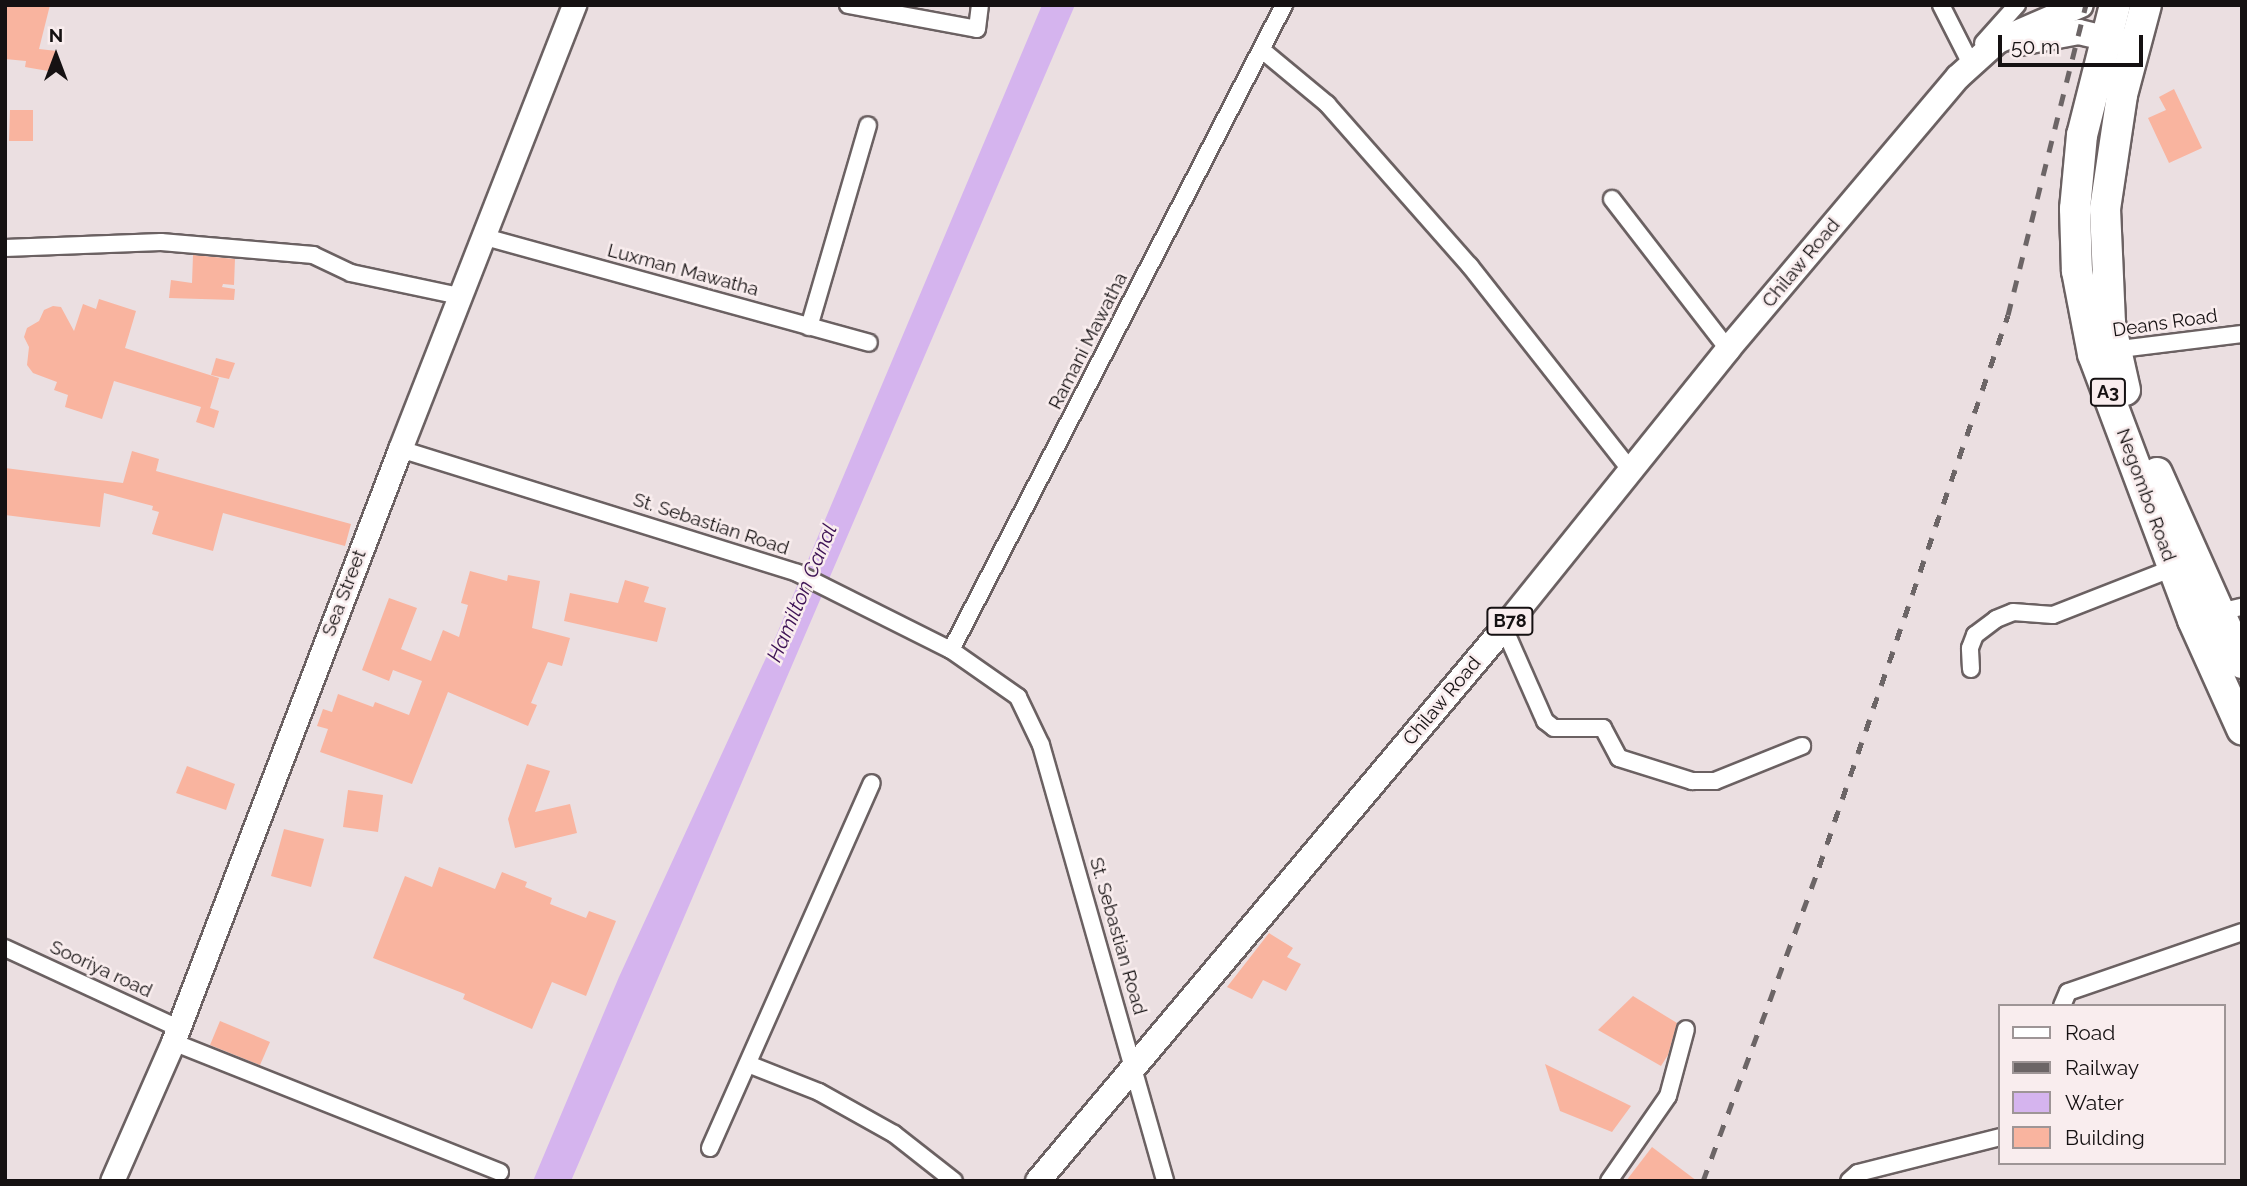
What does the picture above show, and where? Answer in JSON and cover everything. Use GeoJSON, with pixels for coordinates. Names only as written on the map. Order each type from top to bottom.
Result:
{"type":"FeatureCollection","features":[{"type":"Feature","properties":{"kind":"highway","name":"Negombo Road"},"geometry":{"type":"LineString","coordinates":[[2115,5],[2082,135],[2075,209],[2077,271],[2173,568],[2218,613],[2242,729]]}},
{"type":"Feature","properties":{"kind":"highway","name":"Negombo Road"},"geometry":{"type":"LineString","coordinates":[[2138,7],[2133,46],[2114,137],[2105,209],[2108,296],[2104,352],[2123,386],[2152,460],[2242,663]]}},
{"type":"Feature","properties":{"kind":"main road","name":"Chilaw Road"},"geometry":{"type":"LineString","coordinates":[[1038,1181],[1504,628],[1632,472],[1728,349],[1974,61],[1998,41],[2081,5]]}},
{"type":"Feature","properties":{"kind":"main road","name":"Chilaw Road"},"geometry":{"type":"LineString","coordinates":[[1974,61],[2027,40],[2079,32],[2133,46]]}},
{"type":"Feature","properties":{"kind":"street","name":"Sea Street"},"geometry":{"type":"LineString","coordinates":[[112,1181],[176,1035],[459,296],[485,237],[574,5]]}},
{"type":"Feature","properties":{"kind":"street"},"geometry":{"type":"LineString","coordinates":[[848,5],[902,10],[977,29],[981,5]]}},
{"type":"Feature","properties":{"kind":"street","name":"Ramani Mawatha"},"geometry":{"type":"LineString","coordinates":[[951,650],[1284,5]]}},
{"type":"Feature","properties":{"kind":"street"},"geometry":{"type":"LineString","coordinates":[[1941,5],[1974,61]]}},
{"type":"Feature","properties":{"kind":"street"},"geometry":{"type":"LineString","coordinates":[[1974,61],[1982,43],[2017,5]]}},
{"type":"Feature","properties":{"kind":"street"},"geometry":{"type":"LineString","coordinates":[[1262,50],[1327,104],[1470,266],[1632,472]]}},
{"type":"Feature","properties":{"kind":"street"},"geometry":{"type":"LineString","coordinates":[[809,327],[868,125]]}},
{"type":"Feature","properties":{"kind":"street"},"geometry":{"type":"LineString","coordinates":[[1612,199],[1728,349]]}},
{"type":"Feature","properties":{"kind":"street","name":"Luxman Mawatha"},"geometry":{"type":"LineString","coordinates":[[485,237],[869,343]]}},
{"type":"Feature","properties":{"kind":"street"},"geometry":{"type":"LineString","coordinates":[[5,248],[161,242],[313,255],[351,273],[459,296]]}},
{"type":"Feature","properties":{"kind":"street","name":"Deans Road"},"geometry":{"type":"LineString","coordinates":[[2104,352],[2242,334]]}},
{"type":"Feature","properties":{"kind":"street","name":"St. Sebastian Road"},"geometry":{"type":"LineString","coordinates":[[400,449],[797,573],[951,650],[1018,697],[1041,745],[1165,1181]]}},
{"type":"Feature","properties":{"kind":"street"},"geometry":{"type":"LineString","coordinates":[[1971,669],[1970,648],[1975,635],[1996,619],[2013,612],[2053,614],[2173,568]]}},
{"type":"Feature","properties":{"kind":"street"},"geometry":{"type":"LineString","coordinates":[[1504,628],[1545,721],[1554,728],[1602,728],[1619,758],[1692,781],[1715,781],[1802,746]]}},
{"type":"Feature","properties":{"kind":"street"},"geometry":{"type":"LineString","coordinates":[[710,1149],[872,783]]}},
{"type":"Feature","properties":{"kind":"street"},"geometry":{"type":"LineString","coordinates":[[2063,1004],[2068,992],[2242,932]]}},
{"type":"Feature","properties":{"kind":"street","name":"Sooriya road"},"geometry":{"type":"LineString","coordinates":[[5,948],[176,1035],[500,1172]]}},
{"type":"Feature","properties":{"kind":"street"},"geometry":{"type":"LineString","coordinates":[[1609,1181],[1668,1096],[1686,1029]]}},
{"type":"Feature","properties":{"kind":"street"},"geometry":{"type":"LineString","coordinates":[[748,1064],[819,1092],[894,1134],[954,1181]]}},
{"type":"Feature","properties":{"kind":"street"},"geometry":{"type":"LineString","coordinates":[[1849,1181],[1858,1172],[1998,1138]]}},
{"type":"Feature","properties":{"kind":"water","name":"Hamilton Canal"},"geometry":{"type":"Polygon","coordinates":[[[1042,5],[1075,5],[571,1181],[533,1181],[619,977],[776,636],[1042,5]]]}},
{"type":"Feature","properties":{"kind":"building"},"geometry":{"type":"Polygon","coordinates":[[[5,5],[50,5],[39,49],[57,51],[54,72],[25,67],[26,61],[5,59],[5,5]]]}},
{"type":"Feature","properties":{"kind":"building"},"geometry":{"type":"Polygon","coordinates":[[[2174,89],[2202,148],[2169,163],[2148,118],[2166,110],[2159,97],[2174,89]]]}},
{"type":"Feature","properties":{"kind":"building"},"geometry":{"type":"Polygon","coordinates":[[[10,110],[33,110],[33,141],[9,141],[10,110]]]}},
{"type":"Feature","properties":{"kind":"building"},"geometry":{"type":"Polygon","coordinates":[[[193,255],[235,259],[234,285],[223,284],[222,287],[235,289],[234,300],[169,298],[171,280],[192,283],[193,255]]]}},
{"type":"Feature","properties":{"kind":"building"},"geometry":{"type":"Polygon","coordinates":[[[99,299],[136,311],[125,348],[219,378],[210,408],[219,411],[214,428],[196,422],[201,407],[114,381],[102,419],[65,407],[68,395],[54,390],[57,382],[33,373],[27,365],[29,347],[24,337],[27,328],[39,321],[44,310],[53,306],[61,307],[74,331],[83,304],[96,309],[99,299]]]}},
{"type":"Feature","properties":{"kind":"building"},"geometry":{"type":"Polygon","coordinates":[[[216,358],[235,363],[229,379],[211,375],[216,358]]]}},
{"type":"Feature","properties":{"kind":"building"},"geometry":{"type":"Polygon","coordinates":[[[132,451],[159,459],[156,471],[351,524],[345,546],[223,513],[213,551],[152,534],[159,512],[152,510],[153,506],[104,493],[100,527],[5,515],[5,468],[123,483],[132,451]]]}},
{"type":"Feature","properties":{"kind":"building"},"geometry":{"type":"Polygon","coordinates":[[[470,571],[507,581],[508,575],[540,581],[532,628],[570,638],[562,666],[548,662],[531,703],[537,705],[528,726],[448,692],[412,784],[320,752],[328,729],[317,726],[323,709],[332,712],[338,694],[373,707],[375,702],[409,715],[422,681],[393,670],[389,681],[362,670],[389,598],[417,608],[401,649],[431,661],[443,630],[459,637],[468,605],[461,603],[470,571]]]}},
{"type":"Feature","properties":{"kind":"building"},"geometry":{"type":"Polygon","coordinates":[[[625,580],[649,587],[644,602],[666,608],[657,642],[564,621],[570,593],[618,603],[625,580]]]}},
{"type":"Feature","properties":{"kind":"building"},"geometry":{"type":"Polygon","coordinates":[[[527,764],[550,771],[535,812],[570,804],[577,833],[515,848],[508,819],[527,764]]]}},
{"type":"Feature","properties":{"kind":"building"},"geometry":{"type":"Polygon","coordinates":[[[187,766],[235,784],[226,810],[176,793],[187,766]]]}},
{"type":"Feature","properties":{"kind":"building"},"geometry":{"type":"Polygon","coordinates":[[[348,790],[383,795],[378,832],[343,827],[348,790]]]}},
{"type":"Feature","properties":{"kind":"building"},"geometry":{"type":"Polygon","coordinates":[[[284,829],[324,839],[311,887],[271,876],[284,829]]]}},
{"type":"Feature","properties":{"kind":"building"},"geometry":{"type":"Polygon","coordinates":[[[439,867],[495,889],[502,872],[527,882],[525,887],[552,898],[550,904],[586,918],[589,911],[616,921],[586,996],[552,982],[532,1029],[463,999],[465,994],[373,958],[405,876],[432,887],[439,867]]]}},
{"type":"Feature","properties":{"kind":"building"},"geometry":{"type":"Polygon","coordinates":[[[1269,933],[1293,948],[1287,957],[1301,964],[1286,991],[1263,980],[1252,999],[1227,987],[1269,933]]]}},
{"type":"Feature","properties":{"kind":"building"},"geometry":{"type":"Polygon","coordinates":[[[1633,996],[1677,1023],[1668,1055],[1661,1066],[1598,1030],[1633,996]]]}},
{"type":"Feature","properties":{"kind":"building"},"geometry":{"type":"Polygon","coordinates":[[[220,1021],[270,1042],[260,1065],[210,1045],[220,1021]]]}},
{"type":"Feature","properties":{"kind":"building"},"geometry":{"type":"Polygon","coordinates":[[[1545,1064],[1631,1106],[1612,1132],[1560,1111],[1545,1064]]]}},
{"type":"Feature","properties":{"kind":"building"},"geometry":{"type":"Polygon","coordinates":[[[1652,1147],[1697,1181],[1626,1181],[1652,1147]]]}},
{"type":"Feature","properties":{"kind":"railway"},"geometry":{"type":"LineString","coordinates":[[1703,1181],[1819,867],[2008,315],[2086,5]]}}]}
